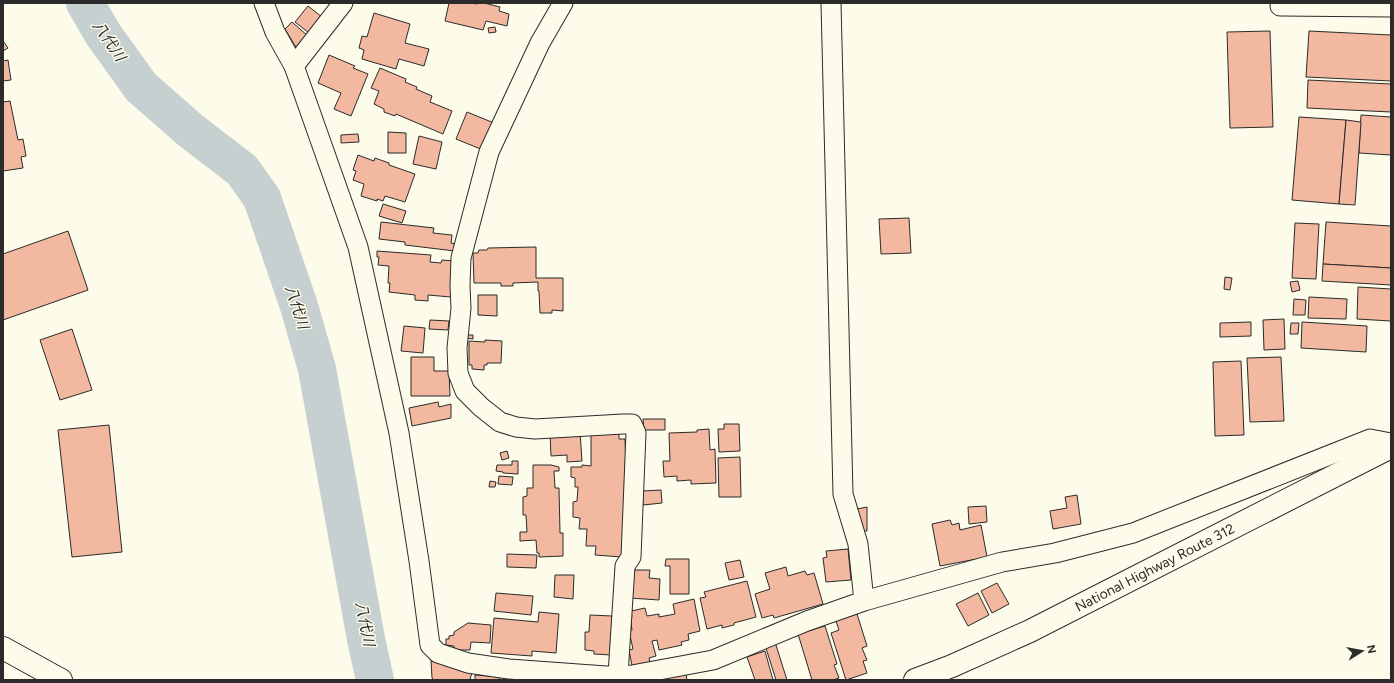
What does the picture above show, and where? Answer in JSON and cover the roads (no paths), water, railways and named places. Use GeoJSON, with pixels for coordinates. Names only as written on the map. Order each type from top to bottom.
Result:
{"type":"FeatureCollection","features":[{"type":"Feature","properties":{"kind":"highway","name":"National Highway Route 312"},"geometry":{"type":"LineString","coordinates":[[915,680],[952,666],[1030,631],[1391,447]]}},
{"type":"Feature","properties":{"kind":"highway"},"geometry":{"type":"LineString","coordinates":[[3,648],[62,680]]}},
{"type":"Feature","properties":{"kind":"street"},"geometry":{"type":"LineString","coordinates":[[264,3],[275,32],[294,66],[358,247],[399,433],[419,560],[430,645],[438,653],[468,663],[516,669],[606,676],[632,675],[713,660],[807,621],[864,601],[1002,562],[1055,553],[1133,533],[1370,439],[1391,443]]}},
{"type":"Feature","properties":{"kind":"street"},"geometry":{"type":"LineString","coordinates":[[294,66],[342,3]]}},
{"type":"Feature","properties":{"kind":"street"},"geometry":{"type":"LineString","coordinates":[[563,3],[540,43],[489,152],[461,258],[461,308],[457,348],[458,373],[465,391],[481,407],[500,422],[516,427],[535,429],[632,424],[636,433],[630,557],[625,566],[618,675]]}},
{"type":"Feature","properties":{"kind":"street"},"geometry":{"type":"LineString","coordinates":[[831,3],[842,494],[858,544],[864,601]]}},
{"type":"Feature","properties":{"kind":"street"},"geometry":{"type":"LineString","coordinates":[[1280,6],[1391,7]]}},
{"type":"Feature","properties":{"kind":"waterway","name":"八代川"},"geometry":{"type":"LineString","coordinates":[[85,3],[103,34],[141,87],[190,130],[242,170],[262,198],[299,306],[317,369],[366,639],[375,680]]}}]}
